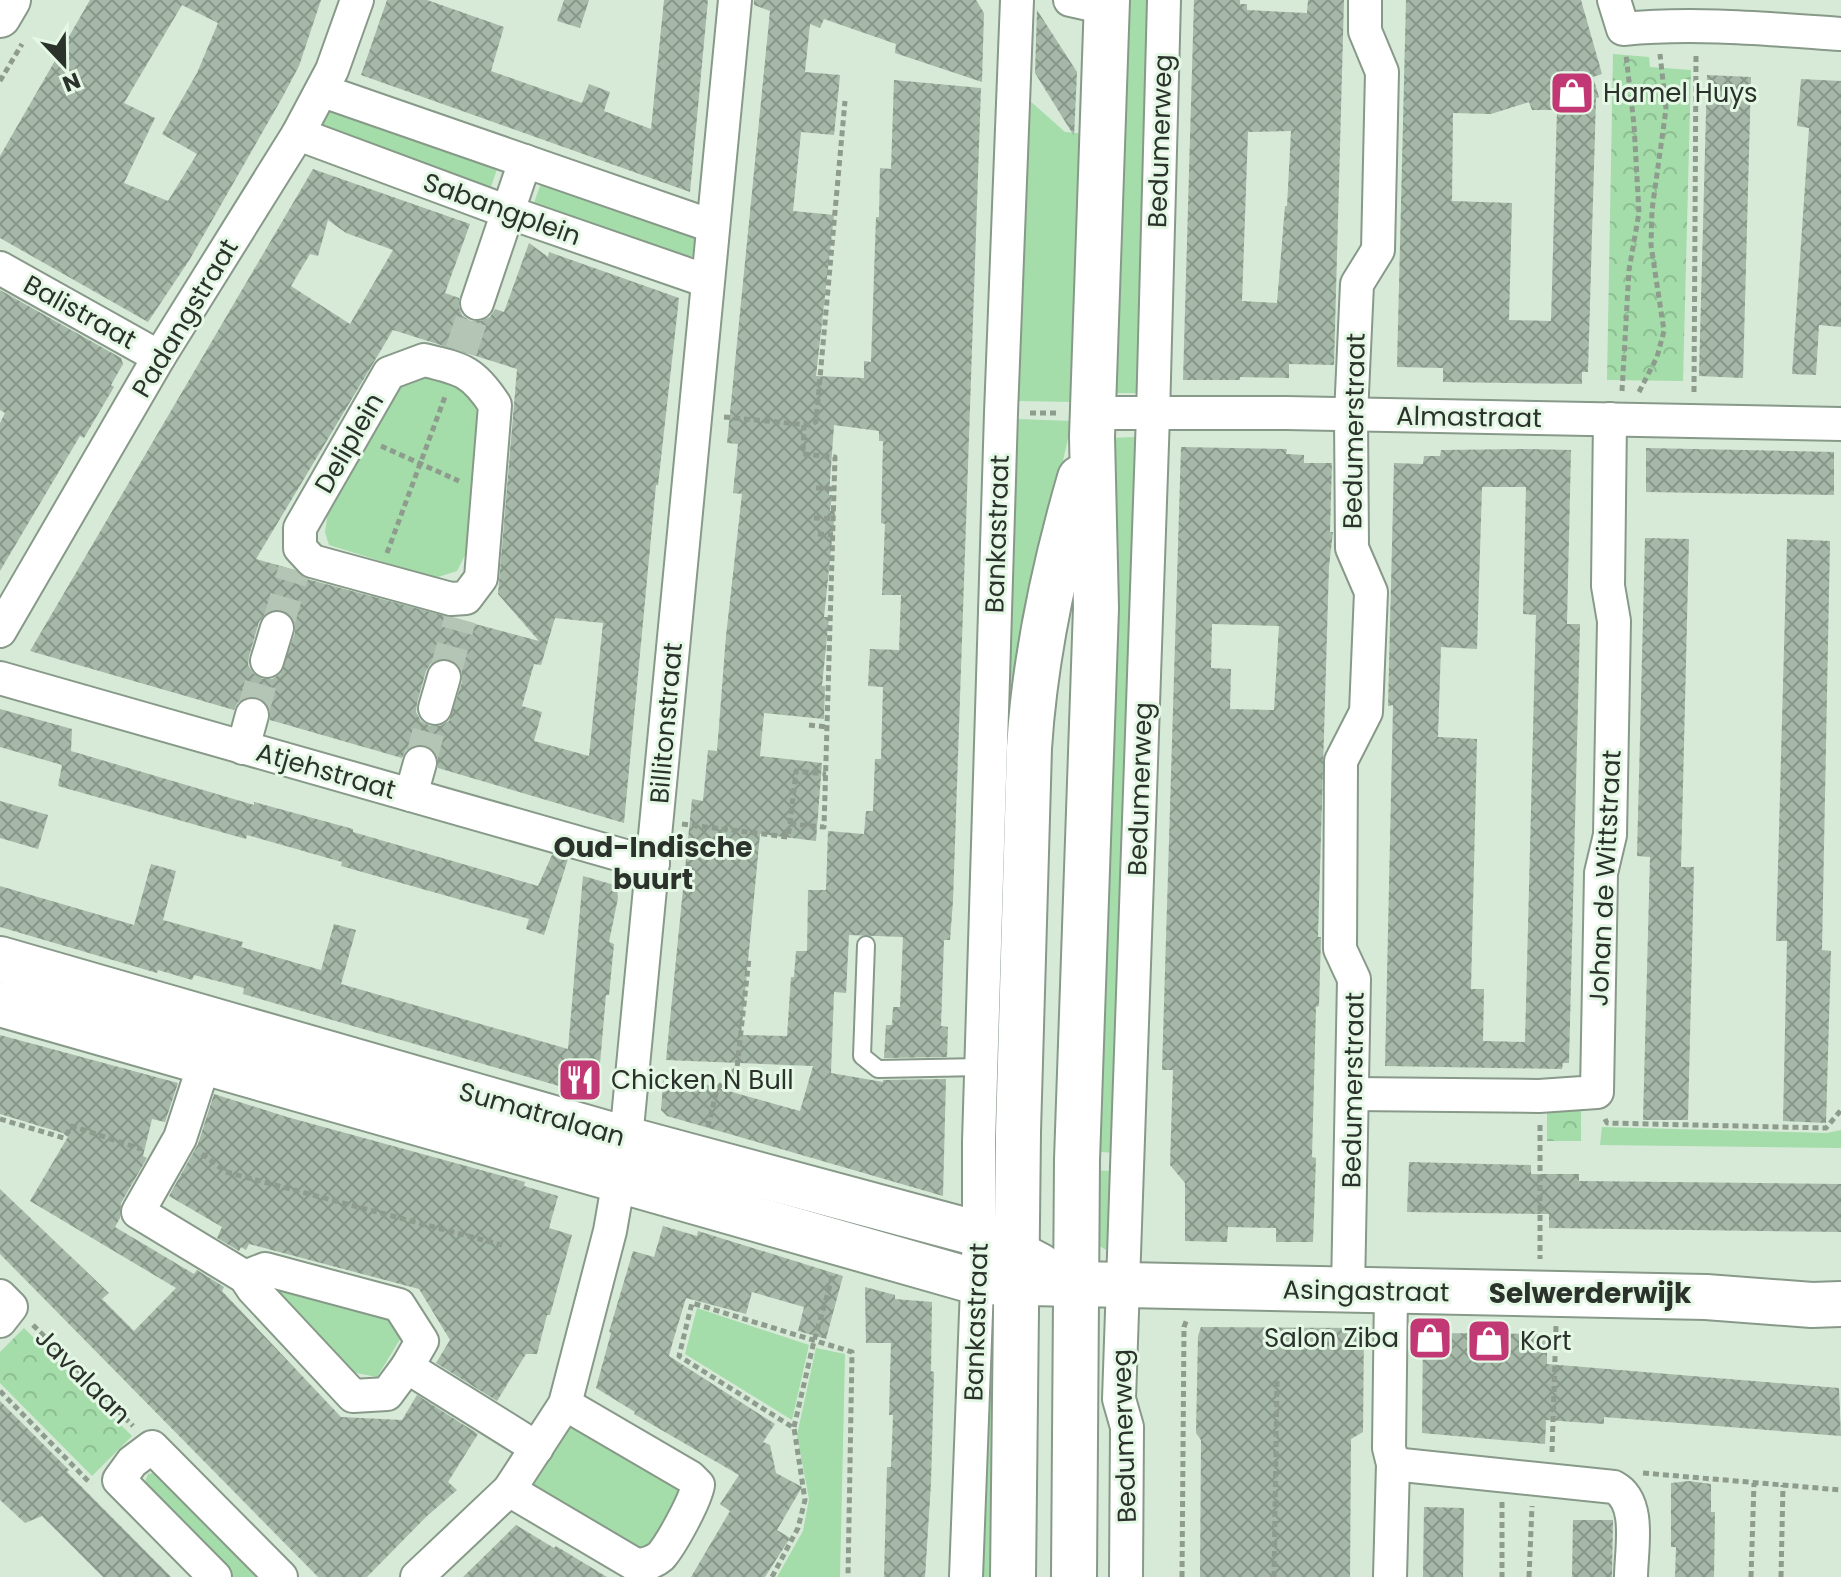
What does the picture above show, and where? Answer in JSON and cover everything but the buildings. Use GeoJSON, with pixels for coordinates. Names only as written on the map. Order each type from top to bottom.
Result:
{"type":"FeatureCollection","features":[{"type":"Feature","properties":{"kind":"main road","name":"Bedumerweg"},"geometry":{"type":"LineString","coordinates":[[1074,1577],[1078,1145],[1096,608],[1094,3]]}},
{"type":"Feature","properties":{"kind":"main road","name":"Bedumerweg"},"geometry":{"type":"LineString","coordinates":[[1013,1577],[997,1263],[1023,907],[1033,689],[1059,552],[1093,425]]}},
{"type":"Feature","properties":{"kind":"main road","name":"Sumatralaan"},"geometry":{"type":"LineString","coordinates":[[0,959],[217,1020],[622,1159],[843,1243],[997,1263]]}},
{"type":"Feature","properties":{"kind":"main road","name":"Sumatralaan"},"geometry":{"type":"LineString","coordinates":[[0,1004],[205,1063],[622,1159],[700,1159],[997,1263],[1077,1284]]}},
{"type":"Feature","properties":{"kind":"main road","name":"Asingastraat"},"geometry":{"type":"LineString","coordinates":[[1077,1284],[1706,1297],[1831,1307]]}},
{"type":"Feature","properties":{"kind":"street"},"geometry":{"type":"LineString","coordinates":[[0,17],[10,0]]}},
{"type":"Feature","properties":{"kind":"street","name":"Padangstraat"},"geometry":{"type":"LineString","coordinates":[[0,631],[159,357],[323,91],[357,0]]}},
{"type":"Feature","properties":{"kind":"street","name":"Billitonstraat"},"geometry":{"type":"LineString","coordinates":[[417,1577],[509,1490],[565,1404],[610,1231],[622,1159],[653,864],[735,0]]}},
{"type":"Feature","properties":{"kind":"street","name":"Bankastraat"},"geometry":{"type":"LineString","coordinates":[[966,1577],[997,1263],[981,1067],[1017,0]]}},
{"type":"Feature","properties":{"kind":"street","name":"Bedumerweg"},"geometry":{"type":"LineString","coordinates":[[1126,1577],[1127,1427],[1119,1399],[1164,0]]}},
{"type":"Feature","properties":{"kind":"street","name":"Bedumerstraat"},"geometry":{"type":"LineString","coordinates":[[1348,1290],[1354,979],[1340,949],[1341,761],[1366,712],[1371,592],[1352,548],[1351,415],[1357,284],[1378,250],[1382,72],[1365,31],[1365,0]]}},
{"type":"Feature","properties":{"kind":"street"},"geometry":{"type":"LineString","coordinates":[[1618,15],[1655,26],[1696,25],[1841,34]]}},
{"type":"Feature","properties":{"kind":"street","name":"Sabangplein"},"geometry":{"type":"LineString","coordinates":[[323,91],[712,226]]}},
{"type":"Feature","properties":{"kind":"street","name":"Sabangplein"},"geometry":{"type":"LineString","coordinates":[[298,134],[707,281]]}},
{"type":"Feature","properties":{"kind":"street"},"geometry":{"type":"LineString","coordinates":[[477,303],[525,161]]}},
{"type":"Feature","properties":{"kind":"street","name":"Balistraat"},"geometry":{"type":"LineString","coordinates":[[0,268],[159,357]]}},
{"type":"Feature","properties":{"kind":"street","name":"Deliplein"},"geometry":{"type":"LineString","coordinates":[[458,359],[481,383],[495,405],[481,578],[463,609],[451,599],[297,559],[300,528],[389,373],[424,360],[458,359]]}},
{"type":"Feature","properties":{"kind":"street","name":"Almastraat"},"geometry":{"type":"LineString","coordinates":[[1093,425],[1153,415],[1286,413],[1618,417],[1694,422],[1841,424]]}},
{"type":"Feature","properties":{"kind":"street","name":"Johan de Wittstraat"},"geometry":{"type":"LineString","coordinates":[[1597,1092],[1601,873],[1610,835],[1614,621],[1608,586],[1618,417]]}},
{"type":"Feature","properties":{"kind":"street"},"geometry":{"type":"LineString","coordinates":[[267,661],[277,628]]}},
{"type":"Feature","properties":{"kind":"street"},"geometry":{"type":"LineString","coordinates":[[435,708],[444,677]]}},
{"type":"Feature","properties":{"kind":"street","name":"Atjehstraat"},"geometry":{"type":"LineString","coordinates":[[0,678],[653,864]]}},
{"type":"Feature","properties":{"kind":"street"},"geometry":{"type":"LineString","coordinates":[[243,748],[252,715]]}},
{"type":"Feature","properties":{"kind":"street"},"geometry":{"type":"LineString","coordinates":[[411,795],[420,763]]}},
{"type":"Feature","properties":{"kind":"street"},"geometry":{"type":"LineString","coordinates":[[217,1020],[180,1138],[180,1152],[138,1212],[245,1277],[353,1396],[387,1394],[422,1341],[399,1305],[265,1269],[245,1277]]}},
{"type":"Feature","properties":{"kind":"street"},"geometry":{"type":"LineString","coordinates":[[1353,1094],[1539,1096],[1597,1092]]}},
{"type":"Feature","properties":{"kind":"street"},"geometry":{"type":"LineString","coordinates":[[1390,1577],[1393,1464],[1389,1448],[1391,1291]]}},
{"type":"Feature","properties":{"kind":"street"},"geometry":{"type":"LineString","coordinates":[[407,1367],[537,1448]]}},
{"type":"Feature","properties":{"kind":"street"},"geometry":{"type":"LineString","coordinates":[[509,1490],[636,1565],[647,1565],[661,1556],[695,1498],[698,1485],[690,1477],[565,1404]]}},
{"type":"Feature","properties":{"kind":"street","name":"Javalaan"},"geometry":{"type":"LineString","coordinates":[[119,1480],[132,1462],[152,1447],[281,1577]]}},
{"type":"Feature","properties":{"kind":"street"},"geometry":{"type":"LineString","coordinates":[[1393,1464],[1614,1487],[1623,1494],[1632,1515],[1631,1577]]}},
{"type":"Feature","properties":{"kind":"street"},"geometry":{"type":"LineString","coordinates":[[119,1480],[215,1577]]}},
{"type":"Feature","properties":{"kind":"lane"},"geometry":{"type":"LineString","coordinates":[[866,945],[862,1056],[878,1069],[981,1067]]}},
{"type":"Feature","properties":{"kind":"path"},"geometry":{"type":"LineString","coordinates":[[1618,15],[1634,125],[1639,213],[1629,270],[1618,417]]}},
{"type":"Feature","properties":{"kind":"path"},"geometry":{"type":"LineString","coordinates":[[1694,422],[1696,25]]}},
{"type":"Feature","properties":{"kind":"path"},"geometry":{"type":"LineString","coordinates":[[1618,417],[1642,388],[1657,357],[1664,331],[1651,245],[1652,210],[1666,109],[1655,26]]}},
{"type":"Feature","properties":{"kind":"path"},"geometry":{"type":"LineString","coordinates":[[695,414],[804,425],[816,422],[845,101]]}},
{"type":"Feature","properties":{"kind":"path"},"geometry":{"type":"LineString","coordinates":[[377,578],[422,464],[458,359]]}},
{"type":"Feature","properties":{"kind":"path"},"geometry":{"type":"LineString","coordinates":[[1001,413],[1093,425]]}},
{"type":"Feature","properties":{"kind":"path"},"geometry":{"type":"LineString","coordinates":[[790,824],[824,827],[826,774],[835,457],[803,454],[804,425]]}},
{"type":"Feature","properties":{"kind":"path"},"geometry":{"type":"LineString","coordinates":[[354,434],[488,494]]}},
{"type":"Feature","properties":{"kind":"path"},"geometry":{"type":"LineString","coordinates":[[816,488],[834,489]]}},
{"type":"Feature","properties":{"kind":"path"},"geometry":{"type":"LineString","coordinates":[[814,518],[833,519]]}},
{"type":"Feature","properties":{"kind":"path"},"geometry":{"type":"LineString","coordinates":[[818,534],[833,535]]}},
{"type":"Feature","properties":{"kind":"path"},"geometry":{"type":"LineString","coordinates":[[809,725],[827,727]]}},
{"type":"Feature","properties":{"kind":"path"},"geometry":{"type":"LineString","coordinates":[[657,821],[788,837],[796,771],[826,774]]}},
{"type":"Feature","properties":{"kind":"path"},"geometry":{"type":"LineString","coordinates":[[700,1159],[717,1089],[737,1068],[749,958]]}},
{"type":"Feature","properties":{"kind":"path"},"geometry":{"type":"LineString","coordinates":[[1597,1092],[1607,1123],[1826,1128],[1841,1110]]}},
{"type":"Feature","properties":{"kind":"path"},"geometry":{"type":"LineString","coordinates":[[1539,1096],[1540,1265]]}},
{"type":"Feature","properties":{"kind":"path"},"geometry":{"type":"LineString","coordinates":[[0,1119],[64,1138],[72,1126],[180,1152],[226,1172],[502,1245]]}},
{"type":"Feature","properties":{"kind":"path"},"geometry":{"type":"LineString","coordinates":[[772,1577],[798,1528],[805,1500],[794,1428],[814,1341],[843,1243]]}},
{"type":"Feature","properties":{"kind":"path"},"geometry":{"type":"LineString","coordinates":[[1182,1577],[1187,1287]]}},
{"type":"Feature","properties":{"kind":"path"},"geometry":{"type":"LineString","coordinates":[[794,1428],[679,1356],[692,1303],[852,1352],[848,1577]]}},
{"type":"Feature","properties":{"kind":"path","name":"Javalaan"},"geometry":{"type":"LineString","coordinates":[[4,1308],[72,1364],[152,1447]]}},
{"type":"Feature","properties":{"kind":"path"},"geometry":{"type":"LineString","coordinates":[[1502,1577],[1529,1478],[1556,1319]]}},
{"type":"Feature","properties":{"kind":"path"},"geometry":{"type":"LineString","coordinates":[[1274,1577],[1277,1380]]}},
{"type":"Feature","properties":{"kind":"path"},"geometry":{"type":"LineString","coordinates":[[0,1391],[92,1485],[119,1480]]}},
{"type":"Feature","properties":{"kind":"path"},"geometry":{"type":"LineString","coordinates":[[1614,1487],[1637,1472],[1841,1490]]}},
{"type":"Feature","properties":{"kind":"path"},"geometry":{"type":"LineString","coordinates":[[1529,1478],[1529,1577]]}},
{"type":"Feature","properties":{"kind":"path"},"geometry":{"type":"LineString","coordinates":[[1751,1577],[1754,1483]]}},
{"type":"Feature","properties":{"kind":"path"},"geometry":{"type":"LineString","coordinates":[[1781,1577],[1783,1485]]}},
{"type":"Feature","properties":{"kind":"green space"},"geometry":{"type":"Polygon","coordinates":[[[1129,0],[1147,0],[1137,393],[1110,393],[1129,0]]]}},
{"type":"Feature","properties":{"kind":"green space"},"geometry":{"type":"Polygon","coordinates":[[[1613,54],[1649,57],[1650,67],[1691,70],[1683,381],[1607,380],[1613,54]]]}},
{"type":"Feature","properties":{"kind":"green space"},"geometry":{"type":"Polygon","coordinates":[[[1029,100],[1065,132],[1087,134],[1076,402],[1018,401],[1029,100]]]}},
{"type":"Feature","properties":{"kind":"green space"},"geometry":{"type":"Polygon","coordinates":[[[327,108],[500,160],[488,196],[325,139],[319,123],[327,108]]]}},
{"type":"Feature","properties":{"kind":"green space"},"geometry":{"type":"Polygon","coordinates":[[[544,175],[695,234],[693,255],[684,262],[531,211],[544,175]]]}},
{"type":"Feature","properties":{"kind":"green space"},"geometry":{"type":"Polygon","coordinates":[[[428,374],[468,387],[482,424],[467,551],[457,571],[435,578],[329,545],[325,532],[329,506],[376,421],[410,376],[428,374]]]}},
{"type":"Feature","properties":{"kind":"green space"},"geometry":{"type":"Polygon","coordinates":[[[1018,419],[1072,421],[1024,632],[1008,881],[1001,880],[1018,419]]]}},
{"type":"Feature","properties":{"kind":"green space"},"geometry":{"type":"Polygon","coordinates":[[[1135,437],[1114,1153],[1090,1151],[1109,438],[1135,437]]]}},
{"type":"Feature","properties":{"kind":"green space"},"geometry":{"type":"Polygon","coordinates":[[[1547,1111],[1581,1111],[1581,1141],[1547,1141],[1547,1111]]]}},
{"type":"Feature","properties":{"kind":"green space"},"geometry":{"type":"Polygon","coordinates":[[[1602,1127],[1827,1133],[1841,1130],[1841,1148],[1600,1145],[1602,1127]]]}},
{"type":"Feature","properties":{"kind":"green space"},"geometry":{"type":"Polygon","coordinates":[[[1088,1170],[1113,1171],[1108,1251],[1094,1243],[1088,1170]]]}},
{"type":"Feature","properties":{"kind":"green space"},"geometry":{"type":"Polygon","coordinates":[[[273,1280],[383,1309],[402,1336],[377,1377],[341,1370],[266,1290],[273,1280]]]}},
{"type":"Feature","properties":{"kind":"green space"},"geometry":{"type":"Polygon","coordinates":[[[697,1308],[809,1345],[792,1420],[685,1354],[697,1308]]]}},
{"type":"Feature","properties":{"kind":"green space"},"geometry":{"type":"Polygon","coordinates":[[[24,1328],[132,1436],[92,1476],[0,1383],[0,1352],[24,1328]]]}},
{"type":"Feature","properties":{"kind":"green space"},"geometry":{"type":"Polygon","coordinates":[[[816,1348],[845,1354],[840,1577],[777,1577],[803,1531],[809,1499],[797,1435],[816,1348]]]}},
{"type":"Feature","properties":{"kind":"green space"},"geometry":{"type":"Polygon","coordinates":[[[986,1374],[1002,1376],[996,1577],[979,1577],[986,1374]]]}},
{"type":"Feature","properties":{"kind":"green space"},"geometry":{"type":"Polygon","coordinates":[[[576,1418],[679,1480],[684,1501],[653,1550],[634,1553],[528,1485],[561,1425],[576,1418]]]}},
{"type":"Feature","properties":{"kind":"green space"},"geometry":{"type":"Polygon","coordinates":[[[163,1471],[267,1577],[226,1577],[142,1490],[148,1474],[163,1471]]]}},
{"type":"Feature","properties":{"kind":"tunnel"},"geometry":{"type":"LineString","coordinates":[[461,351],[477,303]]}},
{"type":"Feature","properties":{"kind":"tunnel"},"geometry":{"type":"LineString","coordinates":[[277,628],[294,570]]}},
{"type":"Feature","properties":{"kind":"tunnel"},"geometry":{"type":"LineString","coordinates":[[444,677],[460,619]]}},
{"type":"Feature","properties":{"kind":"tunnel"},"geometry":{"type":"LineString","coordinates":[[252,715],[267,661]]}},
{"type":"Feature","properties":{"kind":"tunnel"},"geometry":{"type":"LineString","coordinates":[[420,763],[435,708]]}},
{"type":"Feature","properties":{"kind":"place","name":"Hamel Huys"},"geometry":{"type":"Point","coordinates":[1572,93]}},
{"type":"Feature","properties":{"kind":"place","name":"Chicken N Bull"},"geometry":{"type":"Point","coordinates":[580,1080]}},
{"type":"Feature","properties":{"kind":"place","name":"Salon Ziba"},"geometry":{"type":"Point","coordinates":[1430,1338]}},
{"type":"Feature","properties":{"kind":"place","name":"Kort"},"geometry":{"type":"Point","coordinates":[1489,1341]}},
{"type":"Feature","properties":{"kind":"district","name":"Oud-Indische buurt"},"geometry":{"type":"Point","coordinates":[653,863]}},
{"type":"Feature","properties":{"kind":"district","name":"Selwerderwijk"},"geometry":{"type":"Point","coordinates":[1590,1293]}}]}
